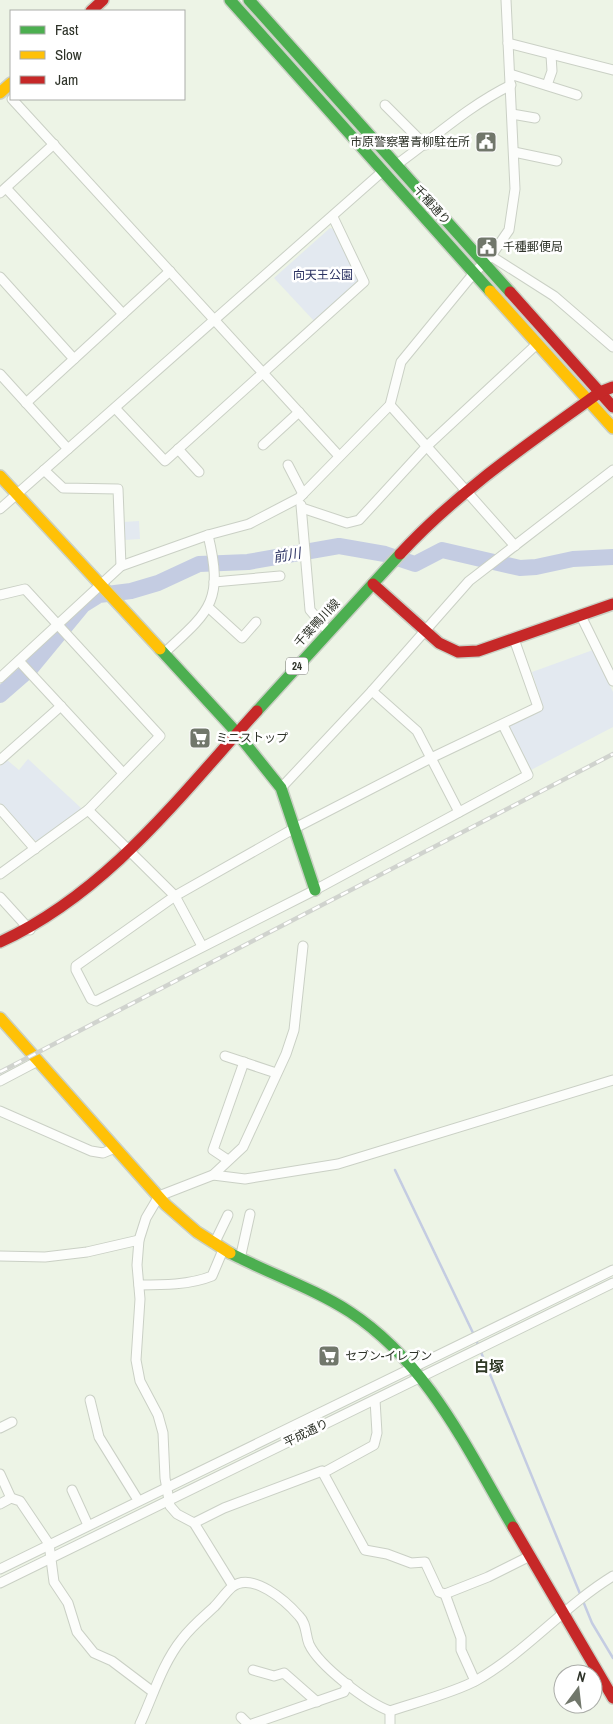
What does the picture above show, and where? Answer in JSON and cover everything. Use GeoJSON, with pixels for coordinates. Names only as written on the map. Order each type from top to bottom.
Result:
{"type":"FeatureCollection","features":[{"type":"Feature","properties":{"kind":"street"},"geometry":{"type":"LineString","coordinates":[[92,10],[103,0]]}},
{"type":"Feature","properties":{"kind":"street","name":"千種通り"},"geometry":{"type":"LineString","coordinates":[[230,0],[613,428]]}},
{"type":"Feature","properties":{"kind":"street","name":"千種通り"},"geometry":{"type":"LineString","coordinates":[[249,0],[396,165],[488,260],[613,407]]}},
{"type":"Feature","properties":{"kind":"street"},"geometry":{"type":"LineString","coordinates":[[0,678],[121,566],[208,535],[249,524],[301,496],[390,405],[401,362],[474,273],[488,260],[509,230],[515,188],[506,0]]}},
{"type":"Feature","properties":{"kind":"street"},"geometry":{"type":"LineString","coordinates":[[508,43],[613,70]]}},
{"type":"Feature","properties":{"kind":"street"},"geometry":{"type":"LineString","coordinates":[[548,86],[552,71],[551,55]]}},
{"type":"Feature","properties":{"kind":"street"},"geometry":{"type":"LineString","coordinates":[[510,74],[577,95]]}},
{"type":"Feature","properties":{"kind":"street"},"geometry":{"type":"LineString","coordinates":[[396,165],[425,145],[484,98],[511,86]]}},
{"type":"Feature","properties":{"kind":"street"},"geometry":{"type":"LineString","coordinates":[[14,100],[339,456]]}},
{"type":"Feature","properties":{"kind":"street"},"geometry":{"type":"LineString","coordinates":[[386,105],[425,145]]}},
{"type":"Feature","properties":{"kind":"street"},"geometry":{"type":"LineString","coordinates":[[512,114],[535,118]]}},
{"type":"Feature","properties":{"kind":"street"},"geometry":{"type":"LineString","coordinates":[[54,144],[3,191],[123,314]]}},
{"type":"Feature","properties":{"kind":"street"},"geometry":{"type":"LineString","coordinates":[[514,152],[557,161]]}},
{"type":"Feature","properties":{"kind":"street"},"geometry":{"type":"LineString","coordinates":[[0,509],[383,171]]}},
{"type":"Feature","properties":{"kind":"street"},"geometry":{"type":"LineString","coordinates":[[115,408],[165,461],[364,282],[333,217]]}},
{"type":"Feature","properties":{"kind":"street"},"geometry":{"type":"LineString","coordinates":[[488,260],[554,296],[613,347]]}},
{"type":"Feature","properties":{"kind":"street"},"geometry":{"type":"LineString","coordinates":[[26,403],[170,271]]}},
{"type":"Feature","properties":{"kind":"street"},"geometry":{"type":"LineString","coordinates":[[0,277],[74,359]]}},
{"type":"Feature","properties":{"kind":"street"},"geometry":{"type":"LineString","coordinates":[[302,508],[347,523],[359,520],[426,447],[537,344]]}},
{"type":"Feature","properties":{"kind":"street"},"geometry":{"type":"LineString","coordinates":[[0,374],[68,449]]}},
{"type":"Feature","properties":{"kind":"street","name":"千葉鴨川線"},"geometry":{"type":"LineString","coordinates":[[0,942],[30,930],[88,891],[131,850],[428,522],[464,490],[600,392],[613,376]]}},
{"type":"Feature","properties":{"kind":"street","name":"千葉鴨川線"},"geometry":{"type":"LineString","coordinates":[[600,392],[613,387]]}},
{"type":"Feature","properties":{"kind":"street"},"geometry":{"type":"LineString","coordinates":[[390,405],[515,546]]}},
{"type":"Feature","properties":{"kind":"street"},"geometry":{"type":"LineString","coordinates":[[263,444],[299,412]]}},
{"type":"Feature","properties":{"kind":"street"},"geometry":{"type":"LineString","coordinates":[[178,449],[199,472]]}},
{"type":"Feature","properties":{"kind":"street"},"geometry":{"type":"LineString","coordinates":[[288,465],[301,496],[310,610],[328,631]]}},
{"type":"Feature","properties":{"kind":"street"},"geometry":{"type":"LineString","coordinates":[[44,470],[63,488],[118,489],[121,566]]}},
{"type":"Feature","properties":{"kind":"street"},"geometry":{"type":"LineString","coordinates":[[281,788],[372,691],[469,581],[613,470]]}},
{"type":"Feature","properties":{"kind":"street"},"geometry":{"type":"LineString","coordinates":[[0,476],[237,733],[281,788],[315,890]]}},
{"type":"Feature","properties":{"kind":"street"},"geometry":{"type":"LineString","coordinates":[[163,654],[202,618],[208,607],[214,582],[213,558],[208,535]]}},
{"type":"Feature","properties":{"kind":"street"},"geometry":{"type":"LineString","coordinates":[[214,582],[280,576]]}},
{"type":"Feature","properties":{"kind":"street"},"geometry":{"type":"LineString","coordinates":[[373,584],[439,643],[458,652],[478,651],[613,604]]}},
{"type":"Feature","properties":{"kind":"street"},"geometry":{"type":"LineString","coordinates":[[0,595],[25,589],[160,736],[88,810],[0,874]]}},
{"type":"Feature","properties":{"kind":"street"},"geometry":{"type":"LineString","coordinates":[[208,607],[242,638],[256,622]]}},
{"type":"Feature","properties":{"kind":"street"},"geometry":{"type":"LineString","coordinates":[[581,616],[613,681]]}},
{"type":"Feature","properties":{"kind":"street"},"geometry":{"type":"LineString","coordinates":[[503,725],[528,775],[315,890],[96,1001],[91,999],[76,970],[76,966],[174,896],[295,828],[431,758],[538,707],[514,639]]}},
{"type":"Feature","properties":{"kind":"street"},"geometry":{"type":"LineString","coordinates":[[19,661],[123,773]]}},
{"type":"Feature","properties":{"kind":"street"},"geometry":{"type":"LineString","coordinates":[[372,691],[417,731],[460,812]]}},
{"type":"Feature","properties":{"kind":"street"},"geometry":{"type":"LineString","coordinates":[[0,760],[61,706]]}},
{"type":"Feature","properties":{"kind":"street"},"geometry":{"type":"LineString","coordinates":[[0,809],[35,849]]}},
{"type":"Feature","properties":{"kind":"street"},"geometry":{"type":"LineString","coordinates":[[88,810],[131,850],[174,896],[202,946]]}},
{"type":"Feature","properties":{"kind":"street"},"geometry":{"type":"LineString","coordinates":[[0,897],[30,930]]}},
{"type":"Feature","properties":{"kind":"street"},"geometry":{"type":"LineString","coordinates":[[233,1586],[194,1523],[177,1514],[170,1506],[163,1433],[158,1415],[140,1381],[136,1360],[139,1240],[146,1218],[159,1196],[213,1175],[243,1147],[286,1054],[294,1030],[303,946]]}},
{"type":"Feature","properties":{"kind":"street"},"geometry":{"type":"LineString","coordinates":[[0,1018],[115,1148],[159,1196],[195,1231],[240,1259],[305,1288],[354,1314],[388,1342],[413,1367],[442,1406],[613,1698]]}},
{"type":"Feature","properties":{"kind":"street"},"geometry":{"type":"LineString","coordinates":[[225,1056],[276,1073]]}},
{"type":"Feature","properties":{"kind":"street"},"geometry":{"type":"LineString","coordinates":[[0,1081],[38,1061]]}},
{"type":"Feature","properties":{"kind":"street"},"geometry":{"type":"LineString","coordinates":[[228,1160],[213,1150],[244,1062]]}},
{"type":"Feature","properties":{"kind":"street"},"geometry":{"type":"LineString","coordinates":[[213,1175],[244,1179],[338,1164],[613,1080]]}},
{"type":"Feature","properties":{"kind":"street"},"geometry":{"type":"LineString","coordinates":[[0,1111],[91,1151],[103,1153],[115,1148]]}},
{"type":"Feature","properties":{"kind":"street"},"geometry":{"type":"LineString","coordinates":[[240,1259],[250,1214]]}},
{"type":"Feature","properties":{"kind":"street"},"geometry":{"type":"LineString","coordinates":[[139,1285],[165,1285],[205,1279],[212,1276],[228,1215]]}},
{"type":"Feature","properties":{"kind":"street"},"geometry":{"type":"LineString","coordinates":[[0,1256],[45,1257],[87,1252],[139,1240]]}},
{"type":"Feature","properties":{"kind":"street","name":"平成通り"},"geometry":{"type":"LineString","coordinates":[[0,1568],[613,1270]]}},
{"type":"Feature","properties":{"kind":"street","name":"平成通り"},"geometry":{"type":"LineString","coordinates":[[0,1583],[613,1284]]}},
{"type":"Feature","properties":{"kind":"street"},"geometry":{"type":"LineString","coordinates":[[90,1400],[99,1437],[138,1500]]}},
{"type":"Feature","properties":{"kind":"street"},"geometry":{"type":"LineString","coordinates":[[194,1523],[224,1508],[323,1472],[374,1445],[378,1432],[375,1400]]}},
{"type":"Feature","properties":{"kind":"street"},"geometry":{"type":"LineString","coordinates":[[0,1428],[12,1422]]}},
{"type":"Feature","properties":{"kind":"street"},"geometry":{"type":"LineString","coordinates":[[323,1472],[365,1550],[387,1554],[411,1563],[425,1562],[439,1592],[445,1594],[488,1577],[530,1556]]}},
{"type":"Feature","properties":{"kind":"street"},"geometry":{"type":"LineString","coordinates":[[0,1474],[11,1498],[20,1501],[49,1544],[54,1582],[68,1604],[77,1632],[94,1652],[112,1661],[153,1692]]}},
{"type":"Feature","properties":{"kind":"street"},"geometry":{"type":"LineString","coordinates":[[72,1490],[88,1525]]}},
{"type":"Feature","properties":{"kind":"street"},"geometry":{"type":"LineString","coordinates":[[0,1504],[11,1498]]}},
{"type":"Feature","properties":{"kind":"street"},"geometry":{"type":"LineString","coordinates":[[140,1724],[153,1692],[181,1640],[233,1586],[252,1583],[266,1586],[300,1616],[310,1645],[321,1660],[348,1684],[382,1708],[390,1711],[475,1681],[510,1658],[562,1612],[613,1576]]}},
{"type":"Feature","properties":{"kind":"street"},"geometry":{"type":"LineString","coordinates":[[445,1594],[461,1638],[461,1650],[475,1681]]}},
{"type":"Feature","properties":{"kind":"street"},"geometry":{"type":"LineString","coordinates":[[253,1670],[274,1676],[284,1673],[317,1702]]}},
{"type":"Feature","properties":{"kind":"street"},"geometry":{"type":"LineString","coordinates":[[252,1724],[344,1692],[348,1684]]}},
{"type":"Feature","properties":{"kind":"street"},"geometry":{"type":"LineString","coordinates":[[390,1711],[390,1724]]}},
{"type":"Feature","properties":{"kind":"street"},"geometry":{"type":"LineString","coordinates":[[242,1716],[248,1724]]}},
{"type":"Feature","properties":{"kind":"green space","name":"向天王公園"},"geometry":{"type":"Polygon","coordinates":[[[330,228],[335,229],[359,280],[315,322],[274,278],[330,228]]]}},
{"type":"Feature","properties":{"kind":"green space"},"geometry":{"type":"Polygon","coordinates":[[[139,521],[140,539],[124,540],[123,522],[139,521]]]}},
{"type":"Feature","properties":{"kind":"green space"},"geometry":{"type":"Polygon","coordinates":[[[593,650],[613,692],[613,727],[531,770],[510,725],[543,707],[532,672],[593,650]]]}},
{"type":"Feature","properties":{"kind":"green space"},"geometry":{"type":"Polygon","coordinates":[[[28,759],[81,808],[80,812],[38,841],[34,840],[0,803],[0,766],[7,760],[19,770],[28,759]]]}},
{"type":"Feature","properties":{"kind":"waterway","name":"前川"},"geometry":{"type":"LineString","coordinates":[[0,695],[31,668],[83,605],[99,595],[131,591],[158,583],[199,564],[248,562],[339,546],[385,554],[415,564],[442,550],[520,568],[536,567],[573,559],[613,557]]}},
{"type":"Feature","properties":{"kind":"waterway"},"geometry":{"type":"LineString","coordinates":[[395,1170],[474,1335]]}},
{"type":"Feature","properties":{"kind":"waterway"},"geometry":{"type":"LineString","coordinates":[[476,1340],[592,1623],[613,1658]]}},
{"type":"Feature","properties":{"kind":"railway"},"geometry":{"type":"LineString","coordinates":[[0,1072],[613,754]]}},
{"type":"Feature","properties":{"kind":"traffic: fast"},"geometry":{"type":"LineString","coordinates":[[230,0],[490,291]]}},
{"type":"Feature","properties":{"kind":"traffic: fast"},"geometry":{"type":"LineString","coordinates":[[249,0],[510,292]]}},
{"type":"Feature","properties":{"kind":"traffic: fast"},"geometry":{"type":"LineString","coordinates":[[257,711],[400,554]]}},
{"type":"Feature","properties":{"kind":"traffic: fast"},"geometry":{"type":"LineString","coordinates":[[160,649],[237,733],[281,788],[315,890]]}},
{"type":"Feature","properties":{"kind":"traffic: fast"},"geometry":{"type":"LineString","coordinates":[[230,1253],[336,1303],[378,1333],[402,1356],[444,1409],[513,1527]]}},
{"type":"Feature","properties":{"kind":"traffic: slow"},"geometry":{"type":"LineString","coordinates":[[0,93],[10,84]]}},
{"type":"Feature","properties":{"kind":"traffic: slow"},"geometry":{"type":"LineString","coordinates":[[490,291],[613,428]]}},
{"type":"Feature","properties":{"kind":"traffic: slow"},"geometry":{"type":"LineString","coordinates":[[0,476],[160,649]]}},
{"type":"Feature","properties":{"kind":"traffic: slow"},"geometry":{"type":"LineString","coordinates":[[0,1018],[166,1205],[197,1232],[230,1253]]}},
{"type":"Feature","properties":{"kind":"traffic: jam"},"geometry":{"type":"LineString","coordinates":[[92,10],[103,0]]}},
{"type":"Feature","properties":{"kind":"traffic: jam"},"geometry":{"type":"LineString","coordinates":[[510,292],[613,407]]}},
{"type":"Feature","properties":{"kind":"traffic: jam"},"geometry":{"type":"LineString","coordinates":[[400,554],[446,509],[496,468],[600,392],[613,387]]}},
{"type":"Feature","properties":{"kind":"traffic: jam"},"geometry":{"type":"LineString","coordinates":[[373,584],[439,643],[458,652],[478,651],[613,604]]}},
{"type":"Feature","properties":{"kind":"traffic: jam"},"geometry":{"type":"LineString","coordinates":[[0,942],[39,921],[74,897],[108,870],[170,809],[257,711]]}},
{"type":"Feature","properties":{"kind":"traffic: jam"},"geometry":{"type":"LineString","coordinates":[[513,1527],[613,1698]]}},
{"type":"Feature","properties":{"kind":"place","name":"市原警察署青柳駐在所"},"geometry":{"type":"Point","coordinates":[486,142]}},
{"type":"Feature","properties":{"kind":"place","name":"千種郵便局"},"geometry":{"type":"Point","coordinates":[487,247]}},
{"type":"Feature","properties":{"kind":"place","name":"ミニストップ"},"geometry":{"type":"Point","coordinates":[200,738]}},
{"type":"Feature","properties":{"kind":"place","name":"セブン-イレブン"},"geometry":{"type":"Point","coordinates":[329,1356]}},
{"type":"Feature","properties":{"kind":"district","name":"白塚"},"geometry":{"type":"Point","coordinates":[489,1367]}}]}
